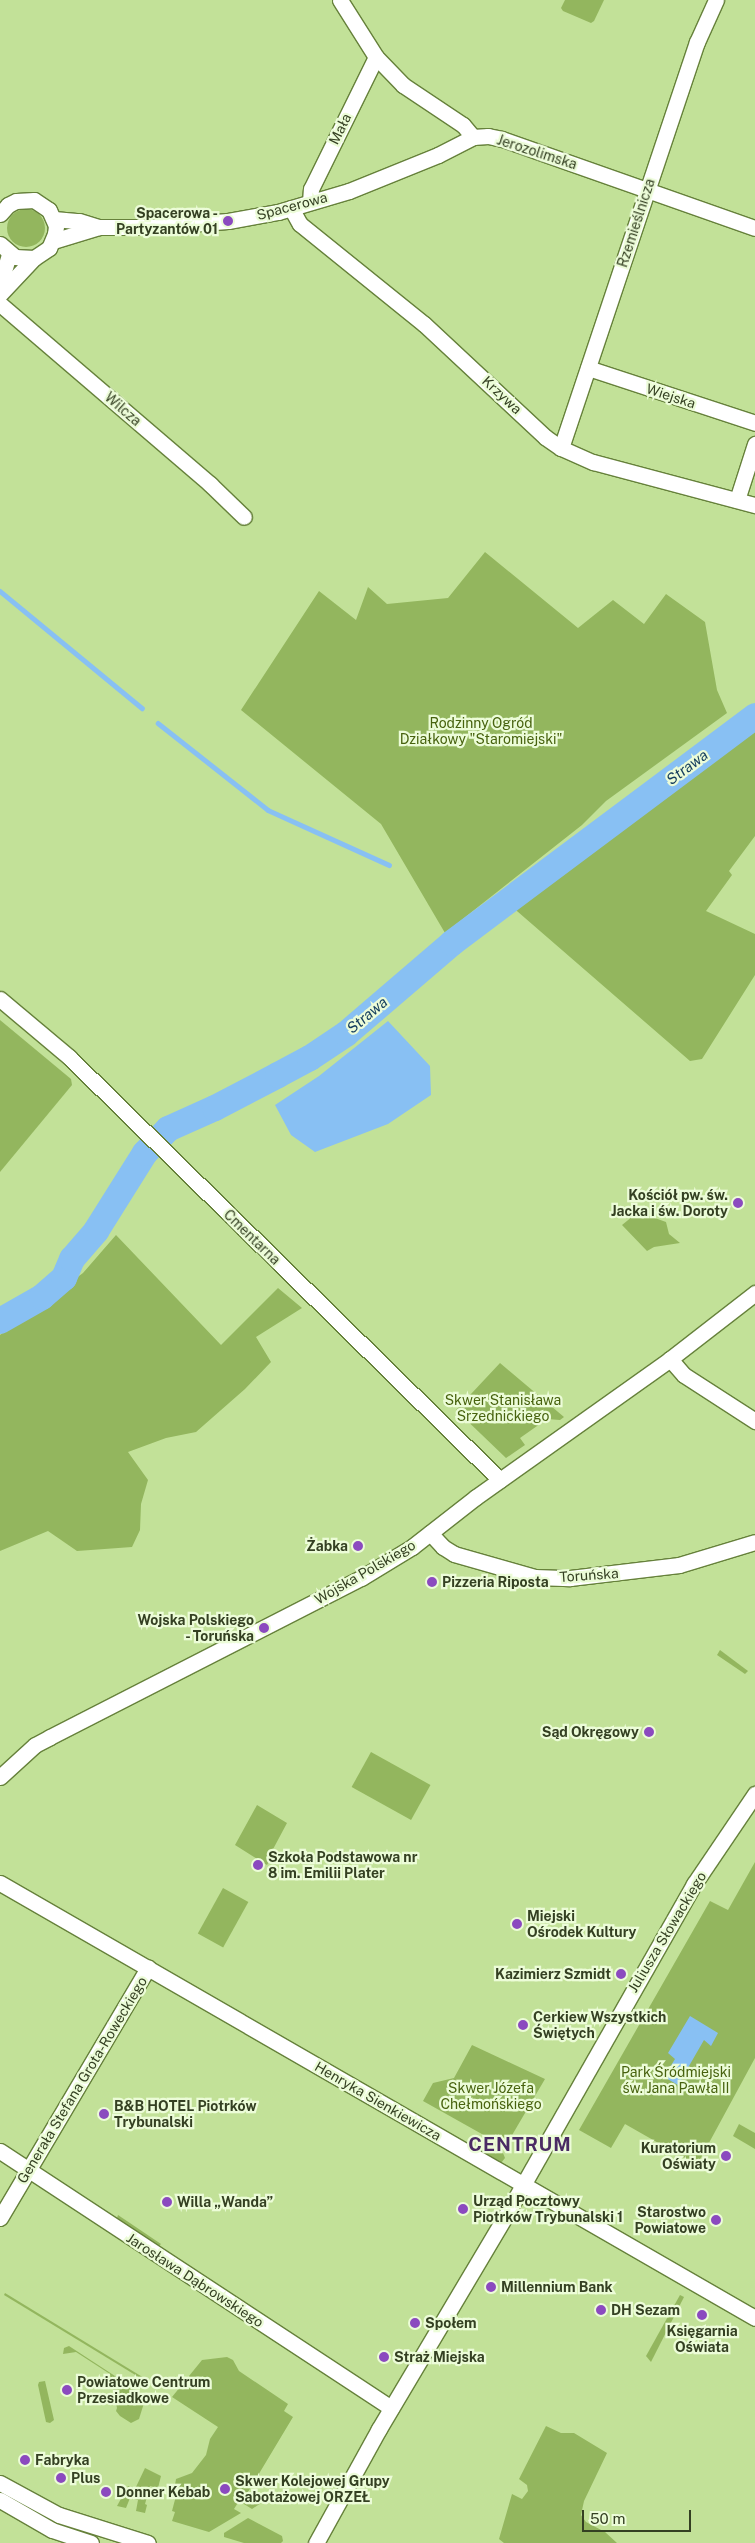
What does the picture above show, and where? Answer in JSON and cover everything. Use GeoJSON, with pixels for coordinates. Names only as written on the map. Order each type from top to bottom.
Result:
{"type":"FeatureCollection","features":[{"type":"Feature","properties":{"kind":"street"},"geometry":{"type":"LineString","coordinates":[[340,0],[376,57],[403,85],[463,125],[473,137]]}},
{"type":"Feature","properties":{"kind":"street","name":"Rzemieślnicza"},"geometry":{"type":"LineString","coordinates":[[561,448],[697,42],[716,0]]}},
{"type":"Feature","properties":{"kind":"street","name":"Mała"},"geometry":{"type":"LineString","coordinates":[[310,202],[312,187],[376,57]]}},
{"type":"Feature","properties":{"kind":"street","name":"Jerozolimska"},"geometry":{"type":"LineString","coordinates":[[473,137],[502,139],[755,228]]}},
{"type":"Feature","properties":{"kind":"street","name":"Spacerowa"},"geometry":{"type":"LineString","coordinates":[[53,241],[99,227],[149,227],[228,221],[292,208],[393,174],[473,137]]}},
{"type":"Feature","properties":{"kind":"street"},"geometry":{"type":"LineString","coordinates":[[0,214],[8,205],[25,199],[42,204],[54,219],[56,234],[43,254],[34,258],[21,259],[5,249],[0,284]]}},
{"type":"Feature","properties":{"kind":"street","name":"Krzywa"},"geometry":{"type":"LineString","coordinates":[[292,208],[300,224],[424,324],[545,437],[561,448],[593,462],[755,505]]}},
{"type":"Feature","properties":{"kind":"street","name":"Spacerowa"},"geometry":{"type":"LineString","coordinates":[[54,219],[80,221],[99,227]]}},
{"type":"Feature","properties":{"kind":"street"},"geometry":{"type":"LineString","coordinates":[[0,294],[34,258]]}},
{"type":"Feature","properties":{"kind":"street","name":"Wilcza"},"geometry":{"type":"LineString","coordinates":[[0,304],[210,484],[244,517]]}},
{"type":"Feature","properties":{"kind":"street","name":"Wiejska"},"geometry":{"type":"LineString","coordinates":[[588,368],[755,423]]}},
{"type":"Feature","properties":{"kind":"street"},"geometry":{"type":"LineString","coordinates":[[737,500],[755,444]]}},
{"type":"Feature","properties":{"kind":"street","name":"Cmentarna"},"geometry":{"type":"LineString","coordinates":[[0,999],[69,1057],[500,1480]]}},
{"type":"Feature","properties":{"kind":"street","name":"Wojska Polskiego"},"geometry":{"type":"LineString","coordinates":[[0,1777],[35,1745],[50,1736],[377,1569],[430,1533],[500,1480],[670,1359],[755,1293]]}},
{"type":"Feature","properties":{"kind":"street"},"geometry":{"type":"LineString","coordinates":[[670,1359],[684,1375],[755,1421]]}},
{"type":"Feature","properties":{"kind":"street","name":"Toruńska"},"geometry":{"type":"LineString","coordinates":[[430,1533],[442,1547],[454,1554],[535,1577],[570,1578],[679,1565],[755,1542]]}},
{"type":"Feature","properties":{"kind":"street","name":"Juliusza Słowackiego"},"geometry":{"type":"LineString","coordinates":[[316,2543],[391,2408],[524,2185],[601,2044],[694,1884],[755,1794]]}},
{"type":"Feature","properties":{"kind":"street","name":"Henryka Sienkiewicza"},"geometry":{"type":"LineString","coordinates":[[0,1883],[755,2318]]}},
{"type":"Feature","properties":{"kind":"street","name":"Generała Stefana Grota-Roweckiego"},"geometry":{"type":"LineString","coordinates":[[0,2218],[148,1968]]}},
{"type":"Feature","properties":{"kind":"street","name":"Jarosława Dąbrowskiego"},"geometry":{"type":"LineString","coordinates":[[0,2151],[391,2408]]}},
{"type":"Feature","properties":{"kind":"street"},"geometry":{"type":"LineString","coordinates":[[0,2483],[97,2536],[148,2543]]}},
{"type":"Feature","properties":{"kind":"street"},"geometry":{"type":"LineString","coordinates":[[0,2500],[52,2530],[91,2543]]}},
{"type":"Feature","properties":{"kind":"green space"},"geometry":{"type":"Polygon","coordinates":[[[565,0],[604,0],[594,21],[591,23],[563,11],[561,8],[565,0]]]}},
{"type":"Feature","properties":{"kind":"green space"},"geometry":{"type":"Polygon","coordinates":[[[26,209],[39,215],[45,228],[39,241],[26,247],[13,241],[7,228],[13,215],[26,209]]]}},
{"type":"Feature","properties":{"kind":"green space","name":"Rodzinny Ogród Działkowy \"Staromiejski\""},"geometry":{"type":"Polygon","coordinates":[[[485,552],[578,628],[613,600],[644,624],[666,594],[705,622],[717,690],[727,713],[606,801],[582,825],[445,933],[381,824],[241,710],[319,591],[356,620],[368,587],[387,604],[448,598],[485,552]]]}},
{"type":"Feature","properties":{"kind":"green space"},"geometry":{"type":"Polygon","coordinates":[[[755,721],[755,836],[729,871],[732,875],[706,911],[755,934],[755,975],[702,1059],[690,1061],[510,905],[641,803],[755,721]]]}},
{"type":"Feature","properties":{"kind":"green space"},"geometry":{"type":"Polygon","coordinates":[[[0,1020],[71,1079],[72,1085],[0,1172],[0,1020]]]}},
{"type":"Feature","properties":{"kind":"green space"},"geometry":{"type":"Polygon","coordinates":[[[638,1212],[666,1222],[669,1234],[680,1243],[654,1247],[647,1251],[622,1225],[638,1212]]]}},
{"type":"Feature","properties":{"kind":"green space"},"geometry":{"type":"Polygon","coordinates":[[[116,1235],[221,1345],[278,1288],[302,1308],[256,1337],[271,1362],[245,1389],[196,1432],[166,1438],[128,1452],[148,1480],[141,1504],[140,1530],[132,1547],[77,1551],[48,1531],[0,1551],[0,1335],[83,1273],[116,1235]]]}},
{"type":"Feature","properties":{"kind":"green space","name":"Skwer Stanisława Srzednickiego"},"geometry":{"type":"Polygon","coordinates":[[[500,1363],[564,1417],[560,1420],[547,1419],[520,1438],[525,1445],[506,1458],[456,1410],[500,1363]]]}},
{"type":"Feature","properties":{"kind":"green space"},"geometry":{"type":"Polygon","coordinates":[[[720,1650],[748,1671],[745,1674],[717,1655],[720,1650]]]}},
{"type":"Feature","properties":{"kind":"green space"},"geometry":{"type":"Polygon","coordinates":[[[371,1752],[430,1785],[411,1820],[352,1787],[371,1752]]]}},
{"type":"Feature","properties":{"kind":"green space"},"geometry":{"type":"Polygon","coordinates":[[[257,1805],[287,1823],[271,1853],[273,1854],[267,1865],[235,1845],[257,1805]]]}},
{"type":"Feature","properties":{"kind":"green space","name":"Park Śródmiejski św. Jana Pawła II"},"geometry":{"type":"Polygon","coordinates":[[[755,1862],[755,2058],[697,2165],[625,2124],[611,2148],[579,2130],[710,1901],[728,1910],[755,1862]]]}},
{"type":"Feature","properties":{"kind":"green space"},"geometry":{"type":"Polygon","coordinates":[[[223,1888],[248,1902],[223,1948],[198,1933],[223,1888]]]}},
{"type":"Feature","properties":{"kind":"green space","name":"Skwer Józefa Chełmońskiego"},"geometry":{"type":"Polygon","coordinates":[[[472,2045],[545,2079],[505,2147],[423,2101],[433,2083],[454,2078],[472,2045]]]}},
{"type":"Feature","properties":{"kind":"green space"},"geometry":{"type":"Polygon","coordinates":[[[739,2124],[755,2133],[755,2149],[733,2136],[739,2124]]]}},
{"type":"Feature","properties":{"kind":"green space"},"geometry":{"type":"Polygon","coordinates":[[[486,2139],[500,2146],[498,2150],[503,2153],[505,2158],[501,2163],[486,2154],[495,2147],[485,2141],[486,2139]]]}},
{"type":"Feature","properties":{"kind":"green space"},"geometry":{"type":"Polygon","coordinates":[[[118,2215],[161,2244],[158,2247],[116,2221],[118,2215]]]}},
{"type":"Feature","properties":{"kind":"green space"},"geometry":{"type":"Polygon","coordinates":[[[5,2293],[149,2381],[155,2387],[4,2295],[5,2293]]]}},
{"type":"Feature","properties":{"kind":"green space"},"geometry":{"type":"Polygon","coordinates":[[[680,2295],[684,2297],[651,2362],[646,2356],[680,2295]]]}},
{"type":"Feature","properties":{"kind":"green space"},"geometry":{"type":"Polygon","coordinates":[[[69,2346],[138,2391],[144,2403],[139,2419],[131,2423],[120,2416],[116,2411],[110,2374],[76,2352],[63,2354],[64,2348],[69,2346]]]}},
{"type":"Feature","properties":{"kind":"green space"},"geometry":{"type":"Polygon","coordinates":[[[227,2357],[233,2360],[239,2371],[288,2404],[284,2411],[293,2417],[248,2492],[264,2501],[252,2509],[239,2501],[234,2509],[241,2513],[209,2532],[172,2521],[175,2512],[172,2511],[177,2492],[174,2491],[176,2479],[192,2473],[206,2455],[210,2439],[218,2427],[172,2397],[202,2360],[227,2357]]]}},
{"type":"Feature","properties":{"kind":"green space"},"geometry":{"type":"Polygon","coordinates":[[[45,2381],[54,2420],[50,2423],[46,2422],[38,2385],[39,2382],[45,2381]]]}},
{"type":"Feature","properties":{"kind":"green space"},"geometry":{"type":"Polygon","coordinates":[[[546,2426],[561,2433],[574,2433],[607,2453],[584,2501],[581,2515],[586,2522],[605,2532],[617,2543],[504,2543],[499,2539],[512,2494],[522,2499],[528,2491],[527,2485],[519,2479],[546,2426]]]}},
{"type":"Feature","properties":{"kind":"green space"},"geometry":{"type":"Polygon","coordinates":[[[145,2468],[161,2476],[158,2488],[150,2486],[145,2504],[147,2505],[145,2513],[136,2511],[138,2500],[130,2498],[126,2508],[117,2506],[128,2486],[135,2489],[145,2468]]]}},
{"type":"Feature","properties":{"kind":"green space"},"geometry":{"type":"Polygon","coordinates":[[[248,2518],[282,2536],[283,2541],[281,2543],[244,2543],[224,2537],[224,2533],[248,2518]]]}},
{"type":"Feature","properties":{"kind":"water"},"geometry":{"type":"Polygon","coordinates":[[[388,1021],[430,1066],[431,1095],[388,1124],[315,1152],[291,1135],[275,1105],[319,1076],[388,1021]]]}},
{"type":"Feature","properties":{"kind":"water"},"geometry":{"type":"Polygon","coordinates":[[[690,2016],[718,2033],[711,2046],[704,2040],[678,2085],[664,2077],[675,2059],[668,2053],[690,2016]]]}},
{"type":"Feature","properties":{"kind":"waterway"},"geometry":{"type":"LineString","coordinates":[[0,591],[142,708]]}},
{"type":"Feature","properties":{"kind":"waterway","name":"Strawa"},"geometry":{"type":"LineString","coordinates":[[0,1321],[42,1297],[64,1278],[72,1259],[96,1231],[145,1153],[168,1129],[215,1108],[310,1058],[346,1034],[452,943],[755,716]]}},
{"type":"Feature","properties":{"kind":"waterway"},"geometry":{"type":"LineString","coordinates":[[158,723],[268,810],[389,865]]}},
{"type":"Feature","properties":{"kind":"place","name":"Spacerowa - Partyzantów 01"},"geometry":{"type":"Point","coordinates":[228,221]}},
{"type":"Feature","properties":{"kind":"place","name":"Kościół pw. św. Jacka i św. Doroty"},"geometry":{"type":"Point","coordinates":[738,1203]}},
{"type":"Feature","properties":{"kind":"place","name":"Żabka"},"geometry":{"type":"Point","coordinates":[358,1546]}},
{"type":"Feature","properties":{"kind":"place","name":"Pizzeria Riposta"},"geometry":{"type":"Point","coordinates":[432,1582]}},
{"type":"Feature","properties":{"kind":"place","name":"Wojska Polskiego - Toruńska"},"geometry":{"type":"Point","coordinates":[264,1628]}},
{"type":"Feature","properties":{"kind":"place","name":"Sąd Okręgowy"},"geometry":{"type":"Point","coordinates":[649,1732]}},
{"type":"Feature","properties":{"kind":"place","name":"Szkoła Podstawowa nr 8 im. Emilii Plater"},"geometry":{"type":"Point","coordinates":[258,1865]}},
{"type":"Feature","properties":{"kind":"place","name":"Miejski Ośrodek Kultury"},"geometry":{"type":"Point","coordinates":[517,1924]}},
{"type":"Feature","properties":{"kind":"place","name":"Kazimierz Szmidt"},"geometry":{"type":"Point","coordinates":[621,1974]}},
{"type":"Feature","properties":{"kind":"place","name":"Cerkiew Wszystkich Świętych"},"geometry":{"type":"Point","coordinates":[523,2025]}},
{"type":"Feature","properties":{"kind":"place","name":"B&B HOTEL Piotrków Trybunalski"},"geometry":{"type":"Point","coordinates":[104,2114]}},
{"type":"Feature","properties":{"kind":"place","name":"Kuratorium Oświaty"},"geometry":{"type":"Point","coordinates":[726,2156]}},
{"type":"Feature","properties":{"kind":"place","name":"Willa „Wanda”"},"geometry":{"type":"Point","coordinates":[167,2202]}},
{"type":"Feature","properties":{"kind":"place","name":"Urząd Pocztowy Piotrków Trybunalski 1"},"geometry":{"type":"Point","coordinates":[463,2209]}},
{"type":"Feature","properties":{"kind":"place","name":"Starostwo Powiatowe"},"geometry":{"type":"Point","coordinates":[716,2220]}},
{"type":"Feature","properties":{"kind":"place","name":"Millennium Bank"},"geometry":{"type":"Point","coordinates":[491,2287]}},
{"type":"Feature","properties":{"kind":"place","name":"DH Sezam"},"geometry":{"type":"Point","coordinates":[601,2310]}},
{"type":"Feature","properties":{"kind":"place","name":"Księgarnia Oświata"},"geometry":{"type":"Point","coordinates":[702,2315]}},
{"type":"Feature","properties":{"kind":"place","name":"Społem"},"geometry":{"type":"Point","coordinates":[415,2323]}},
{"type":"Feature","properties":{"kind":"place","name":"Straż Miejska"},"geometry":{"type":"Point","coordinates":[384,2357]}},
{"type":"Feature","properties":{"kind":"place","name":"Powiatowe Centrum Przesiadkowe"},"geometry":{"type":"Point","coordinates":[67,2390]}},
{"type":"Feature","properties":{"kind":"place","name":"Fabryka"},"geometry":{"type":"Point","coordinates":[25,2460]}},
{"type":"Feature","properties":{"kind":"place","name":"Plus"},"geometry":{"type":"Point","coordinates":[61,2478]}},
{"type":"Feature","properties":{"kind":"place","name":"Skwer Kolejowej Grupy Sabotażowej ORZEŁ"},"geometry":{"type":"Point","coordinates":[225,2489]}},
{"type":"Feature","properties":{"kind":"place","name":"Donner Kebab"},"geometry":{"type":"Point","coordinates":[106,2492]}},
{"type":"Feature","properties":{"kind":"district","name":"CENTRUM"},"geometry":{"type":"Point","coordinates":[520,2145]}}]}
